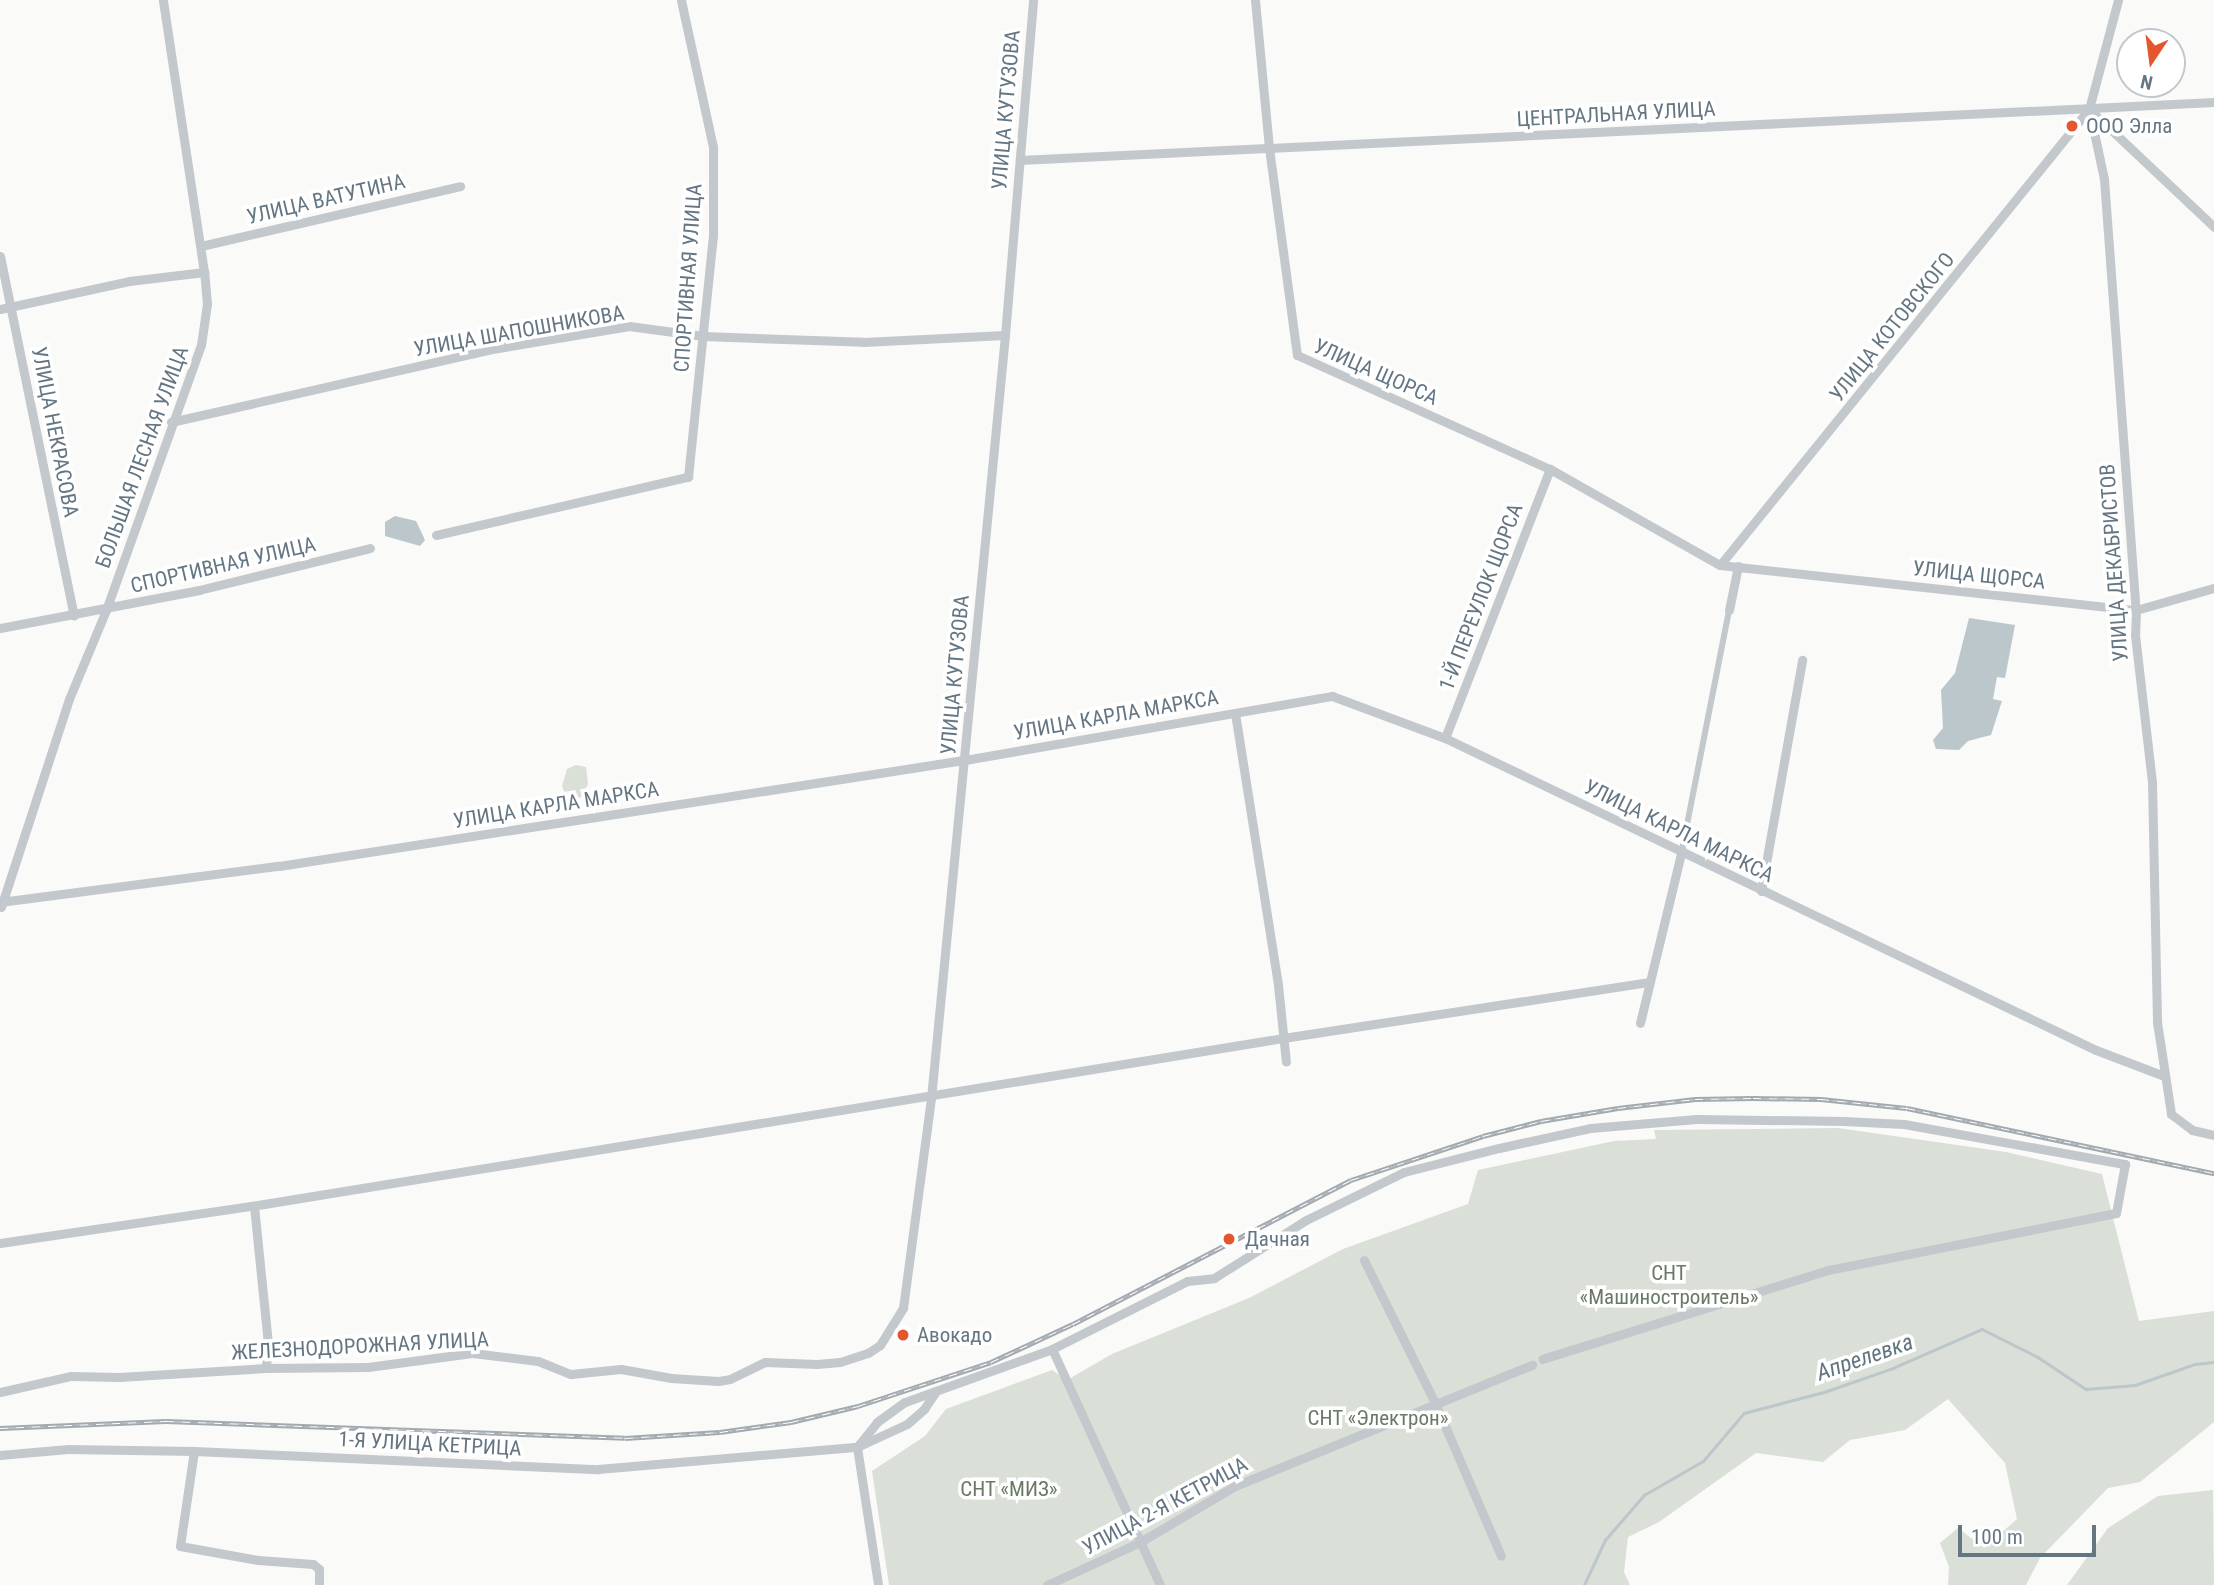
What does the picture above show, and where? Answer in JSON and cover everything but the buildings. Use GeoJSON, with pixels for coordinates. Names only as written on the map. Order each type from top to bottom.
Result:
{"type":"FeatureCollection","features":[{"type":"Feature","properties":{"kind":"street","name":"БОЛЬШАЯ ЛЕСНАЯ УЛИЦА"},"geometry":{"type":"LineString","coordinates":[[1,905],[69,699],[106,610],[171,422],[201,345],[207,304],[204,272],[163,0]]}},
{"type":"Feature","properties":{"kind":"street","name":"СПОРТИВНАЯ УЛИЦА"},"geometry":{"type":"LineString","coordinates":[[436,535],[688,477],[713,236],[713,147],[681,0]]}},
{"type":"Feature","properties":{"kind":"street","name":"УЛИЦА КУТУЗОВА"},"geometry":{"type":"LineString","coordinates":[[880,1345],[903,1308],[931,1098],[1005,335],[1033,0]]}},
{"type":"Feature","properties":{"kind":"street","name":"УЛИЦА ЩОРСА"},"geometry":{"type":"LineString","coordinates":[[1255,0],[1269,148],[1297,355],[1550,469],[1720,565],[2136,610],[2214,588]]}},
{"type":"Feature","properties":{"kind":"street","name":"УЛИЦА ДЕКАБРИСТОВ"},"geometry":{"type":"LineString","coordinates":[[2118,0],[2089,109],[2104,179],[2136,610],[2135,635],[2152,782],[2157,1022],[2171,1114],[2192,1130],[2214,1135]]}},
{"type":"Feature","properties":{"kind":"street","name":"ЦЕНТРАЛЬНАЯ УЛИЦА"},"geometry":{"type":"LineString","coordinates":[[1020,160],[2214,102]]}},
{"type":"Feature","properties":{"kind":"street"},"geometry":{"type":"LineString","coordinates":[[2089,109],[2214,227]]}},
{"type":"Feature","properties":{"kind":"street","name":"УЛИЦА КОТОВСКОГО"},"geometry":{"type":"LineString","coordinates":[[1720,565],[2089,109]]}},
{"type":"Feature","properties":{"kind":"street","name":"УЛИЦА ВАТУТИНА"},"geometry":{"type":"LineString","coordinates":[[201,246],[460,186]]}},
{"type":"Feature","properties":{"kind":"street","name":"УЛИЦА НЕКРАСОВА"},"geometry":{"type":"LineString","coordinates":[[0,256],[74,615]]}},
{"type":"Feature","properties":{"kind":"street"},"geometry":{"type":"LineString","coordinates":[[0,309],[129,281],[204,272]]}},
{"type":"Feature","properties":{"kind":"street","name":"УЛИЦА ШАПОШНИКОВА"},"geometry":{"type":"LineString","coordinates":[[171,422],[492,349],[628,326],[703,336],[863,342],[1005,335]]}},
{"type":"Feature","properties":{"kind":"street","name":"1-Й ПЕРЕУЛОК ЩОРСА"},"geometry":{"type":"LineString","coordinates":[[1445,738],[1550,469]]}},
{"type":"Feature","properties":{"kind":"street","name":"СПОРТИВНАЯ УЛИЦА"},"geometry":{"type":"LineString","coordinates":[[0,628],[106,610],[370,548]]}},
{"type":"Feature","properties":{"kind":"street"},"geometry":{"type":"LineString","coordinates":[[1640,1023],[1682,850],[1738,566]]}},
{"type":"Feature","properties":{"kind":"street"},"geometry":{"type":"LineString","coordinates":[[1761,891],[1802,660]]}},
{"type":"Feature","properties":{"kind":"street","name":"УЛИЦА КАРЛА МАРКСА"},"geometry":{"type":"LineString","coordinates":[[1,905],[279,866],[965,760],[1332,696],[1445,738],[2096,1050],[2164,1076]]}},
{"type":"Feature","properties":{"kind":"street"},"geometry":{"type":"LineString","coordinates":[[1235,713],[1286,1062]]}},
{"type":"Feature","properties":{"kind":"street"},"geometry":{"type":"LineString","coordinates":[[0,1243],[254,1206],[931,1098],[1283,1038],[1650,982]]}},
{"type":"Feature","properties":{"kind":"street"},"geometry":{"type":"LineString","coordinates":[[857,1447],[891,1410],[1052,1349],[1178,1285],[1214,1278],[1306,1220],[1404,1172],[1590,1128],[1697,1119],[1905,1124],[2125,1164],[2116,1213],[1828,1270],[1543,1359]]}},
{"type":"Feature","properties":{"kind":"street"},"geometry":{"type":"LineString","coordinates":[[254,1206],[268,1344],[266,1368]]}},
{"type":"Feature","properties":{"kind":"street"},"geometry":{"type":"LineString","coordinates":[[1364,1260],[1436,1405],[1501,1556]]}},
{"type":"Feature","properties":{"kind":"street","name":"ЖЕЛЕЗНОДОРОЖНАЯ УЛИЦА"},"geometry":{"type":"LineString","coordinates":[[0,1392],[71,1376],[120,1377],[266,1368],[368,1367],[472,1353],[538,1361],[571,1374],[621,1369],[671,1378],[718,1381],[730,1379],[765,1362],[841,1362],[868,1353],[880,1345]]}},
{"type":"Feature","properties":{"kind":"street"},"geometry":{"type":"LineString","coordinates":[[1052,1349],[1160,1585]]}},
{"type":"Feature","properties":{"kind":"street","name":"УЛИЦА 2-Я КЕТРИЦА"},"geometry":{"type":"LineString","coordinates":[[1047,1585],[1140,1542],[1235,1486],[1532,1365]]}},
{"type":"Feature","properties":{"kind":"street"},"geometry":{"type":"LineString","coordinates":[[857,1447],[906,1423],[923,1409],[936,1391]]}},
{"type":"Feature","properties":{"kind":"street"},"geometry":{"type":"LineString","coordinates":[[857,1447],[878,1585]]}},
{"type":"Feature","properties":{"kind":"street","name":"1-Я УЛИЦА КЕТРИЦА"},"geometry":{"type":"LineString","coordinates":[[0,1455],[68,1449],[194,1451],[598,1469],[857,1447]]}},
{"type":"Feature","properties":{"kind":"street"},"geometry":{"type":"LineString","coordinates":[[194,1451],[180,1546],[258,1560],[313,1564],[319,1569],[319,1585]]}},
{"type":"Feature","properties":{"kind":"green space"},"geometry":{"type":"Polygon","coordinates":[[[576,765],[586,767],[588,784],[582,797],[575,798],[566,796],[562,786],[567,769],[576,765]]]}},
{"type":"Feature","properties":{"kind":"green space"},"geometry":{"type":"Polygon","coordinates":[[[1838,1128],[2006,1152],[2102,1174],[2139,1321],[2214,1311],[2214,1422],[2140,1482],[2108,1488],[2040,1558],[2026,1585],[1948,1585],[1949,1567],[1940,1543],[1958,1528],[1984,1548],[2017,1519],[2005,1463],[1948,1399],[1905,1430],[1850,1440],[1823,1462],[1756,1453],[1659,1522],[1628,1537],[1624,1572],[1630,1585],[889,1585],[872,1471],[925,1436],[946,1409],[1052,1370],[1067,1380],[1112,1354],[1249,1298],[1343,1249],[1468,1204],[1478,1170],[1614,1141],[1656,1139],[1654,1130],[1838,1128]]]}},
{"type":"Feature","properties":{"kind":"green space"},"geometry":{"type":"Polygon","coordinates":[[[2213,1490],[2214,1585],[2067,1585],[2108,1528],[2158,1496],[2213,1490]]]}},
{"type":"Feature","properties":{"kind":"shaded area"},"geometry":{"type":"Polygon","coordinates":[[[395,516],[416,521],[425,540],[420,546],[385,536],[385,522],[395,516]]]}},
{"type":"Feature","properties":{"kind":"shaded area"},"geometry":{"type":"Polygon","coordinates":[[[1969,618],[2015,625],[2005,678],[1997,677],[1993,699],[2002,701],[1991,735],[1968,741],[1959,750],[1936,749],[1933,740],[1943,728],[1941,690],[1955,673],[1969,618]]]}},
{"type":"Feature","properties":{"kind":"waterway","name":"Апрелевка"},"geometry":{"type":"LineString","coordinates":[[1584,1585],[1605,1540],[1644,1495],[1703,1461],[1744,1413],[1824,1392],[1893,1368],[1982,1329],[2038,1357],[2086,1389],[2135,1385],[2195,1364],[2214,1362]]}},
{"type":"Feature","properties":{"kind":"railway"},"geometry":{"type":"LineString","coordinates":[[0,1428],[166,1421],[625,1438],[720,1432],[791,1422],[858,1406],[991,1362],[1073,1324],[1351,1180],[1483,1136],[1541,1121],[1695,1099],[1821,1099],[1907,1108],[2214,1173]]}},
{"type":"Feature","properties":{"kind":"place","name":"ООО Элла"},"geometry":{"type":"Point","coordinates":[2072,126]}},
{"type":"Feature","properties":{"kind":"place","name":"Дачная"},"geometry":{"type":"Point","coordinates":[1229,1239]}},
{"type":"Feature","properties":{"kind":"place","name":"Авокадо"},"geometry":{"type":"Point","coordinates":[903,1335]}},
{"type":"Feature","properties":{"kind":"park label","name":"СНТ «Машиностроитель»"},"geometry":{"type":"Point","coordinates":[1669,1285]}},
{"type":"Feature","properties":{"kind":"park label","name":"СНТ «Электрон»"},"geometry":{"type":"Point","coordinates":[1378,1418]}},
{"type":"Feature","properties":{"kind":"park label","name":"СНТ «МИЗ»"},"geometry":{"type":"Point","coordinates":[1009,1489]}}]}
